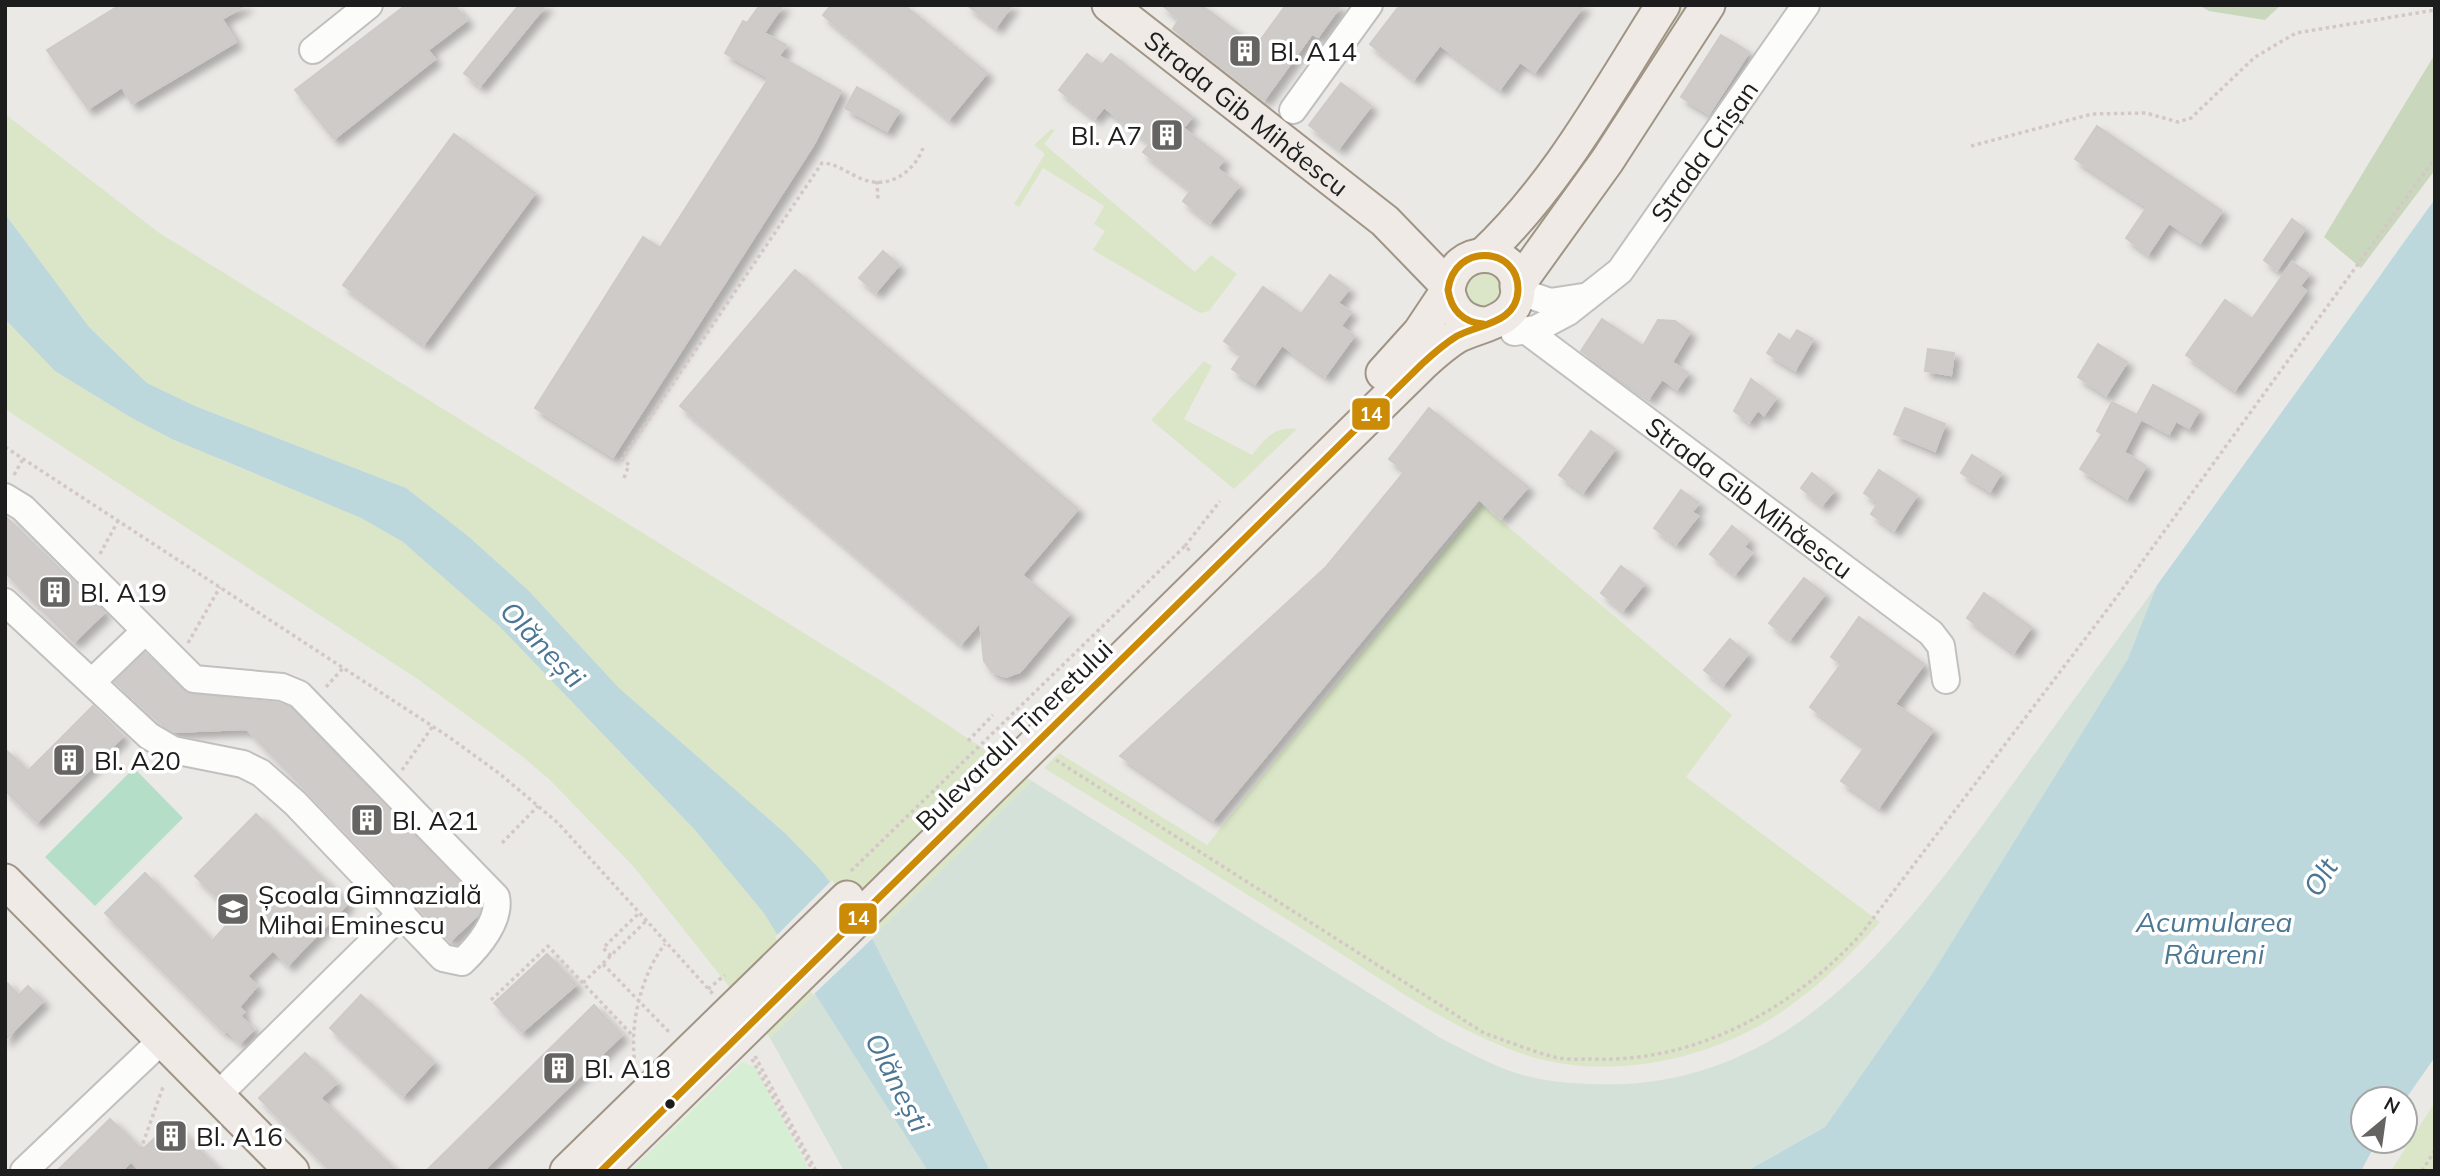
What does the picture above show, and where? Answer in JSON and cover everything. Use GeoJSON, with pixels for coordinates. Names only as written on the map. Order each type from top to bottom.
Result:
{"type":"FeatureCollection","features":[{"type":"Feature","properties":{"kind":"main road","name":"Strada Gib Mihăescu"},"geometry":{"type":"LineString","coordinates":[[1109,5],[1385,221],[1448,288]]}},
{"type":"Feature","properties":{"kind":"main road","name":"Bulevardul Tineretului"},"geometry":{"type":"LineString","coordinates":[[1017,747],[1190,551],[1394,361],[1420,331],[1448,288],[1456,267],[1478,256],[1520,217],[1549,180],[1663,5]]}},
{"type":"Feature","properties":{"kind":"main road","name":"Bulevardul Tineretului"},"geometry":{"type":"LineString","coordinates":[[567,1171],[1423,363],[1448,342],[1508,314],[1517,288],[1607,161],[1709,5]]}},
{"type":"Feature","properties":{"kind":"main road","name":"Strada Gib Mihăescu"},"geometry":{"type":"LineString","coordinates":[[1385,221],[1423,241],[1478,256]]}},
{"type":"Feature","properties":{"kind":"main road"},"geometry":{"type":"LineString","coordinates":[[1478,256],[1495,257],[1506,264],[1517,288]]}},
{"type":"Feature","properties":{"kind":"main road"},"geometry":{"type":"LineString","coordinates":[[1448,288],[1458,314],[1474,323],[1484,324]]}},
{"type":"Feature","properties":{"kind":"main road"},"geometry":{"type":"LineString","coordinates":[[5,881],[292,1171]]}},
{"type":"Feature","properties":{"kind":"main road","name":"Bulevardul Tineretului"},"geometry":{"type":"LineString","coordinates":[[601,1171],[728,1017]]}},
{"type":"Feature","properties":{"kind":"street"},"geometry":{"type":"LineString","coordinates":[[313,50],[369,5]]}},
{"type":"Feature","properties":{"kind":"street"},"geometry":{"type":"LineString","coordinates":[[1293,110],[1369,5]]}},
{"type":"Feature","properties":{"kind":"street","name":"Strada Crișan"},"geometry":{"type":"LineString","coordinates":[[1527,331],[1568,312],[1633,257],[1806,5]]}},
{"type":"Feature","properties":{"kind":"street","name":"Strada Crișan"},"geometry":{"type":"LineString","coordinates":[[1517,288],[1541,301],[1561,302],[1597,289]]}},
{"type":"Feature","properties":{"kind":"street"},"geometry":{"type":"LineString","coordinates":[[1484,324],[1505,332],[1527,331]]}},
{"type":"Feature","properties":{"kind":"street","name":"Strada Gib Mihăescu"},"geometry":{"type":"LineString","coordinates":[[1527,331],[1931,633],[1941,646],[1946,680]]}},
{"type":"Feature","properties":{"kind":"street"},"geometry":{"type":"LineString","coordinates":[[5,603],[144,732],[173,750],[243,764],[261,773],[295,803],[443,958],[462,962],[491,925],[498,905],[488,888],[299,694],[282,687],[202,682],[194,679],[144,632],[23,508],[9,488]]}},
{"type":"Feature","properties":{"kind":"street"},"geometry":{"type":"LineString","coordinates":[[92,682],[144,632]]}},
{"type":"Feature","properties":{"kind":"street"},"geometry":{"type":"LineString","coordinates":[[218,1095],[402,914]]}},
{"type":"Feature","properties":{"kind":"street"},"geometry":{"type":"LineString","coordinates":[[24,1171],[163,1039]]}},
{"type":"Feature","properties":{"kind":"path"},"geometry":{"type":"LineString","coordinates":[[1971,146],[2092,114],[2146,113],[2178,122],[2191,118],[2255,57],[2296,33],[2435,10]]}},
{"type":"Feature","properties":{"kind":"path"},"geometry":{"type":"LineString","coordinates":[[624,478],[629,465],[622,459],[822,163],[866,181],[877,181],[902,176],[912,167],[923,148]]}},
{"type":"Feature","properties":{"kind":"path"},"geometry":{"type":"LineString","coordinates":[[1017,747],[1484,1033],[1556,1058],[1621,1060],[1692,1045],[1743,1027],[1794,995],[1839,958],[1862,933],[2110,606],[2435,159]]}},
{"type":"Feature","properties":{"kind":"path"},"geometry":{"type":"LineString","coordinates":[[877,181],[878,201]]}},
{"type":"Feature","properties":{"kind":"path"},"geometry":{"type":"LineString","coordinates":[[5,447],[433,726],[500,774],[558,823],[728,1017],[815,1171]]}},
{"type":"Feature","properties":{"kind":"path"},"geometry":{"type":"LineString","coordinates":[[9,488],[23,458]]}},
{"type":"Feature","properties":{"kind":"path"},"geometry":{"type":"LineString","coordinates":[[846,875],[1017,747],[1190,551],[1220,501]]}},
{"type":"Feature","properties":{"kind":"path"},"geometry":{"type":"LineString","coordinates":[[108,540],[119,519]]}},
{"type":"Feature","properties":{"kind":"path"},"geometry":{"type":"LineString","coordinates":[[176,664],[220,587]]}},
{"type":"Feature","properties":{"kind":"path"},"geometry":{"type":"LineString","coordinates":[[328,685],[343,668]]}},
{"type":"Feature","properties":{"kind":"path"},"geometry":{"type":"LineString","coordinates":[[968,741],[993,715]]}},
{"type":"Feature","properties":{"kind":"path"},"geometry":{"type":"LineString","coordinates":[[388,787],[433,726]]}},
{"type":"Feature","properties":{"kind":"path"},"geometry":{"type":"LineString","coordinates":[[502,843],[538,806]]}},
{"type":"Feature","properties":{"kind":"path"},"geometry":{"type":"LineString","coordinates":[[611,956],[603,948],[639,913]]}},
{"type":"Feature","properties":{"kind":"path"},"geometry":{"type":"LineString","coordinates":[[583,983],[646,921]]}},
{"type":"Feature","properties":{"kind":"path"},"geometry":{"type":"LineString","coordinates":[[635,1065],[634,1037],[649,964],[665,944]]}},
{"type":"Feature","properties":{"kind":"path"},"geometry":{"type":"LineString","coordinates":[[491,1000],[548,946],[634,1037]]}},
{"type":"Feature","properties":{"kind":"path"},"geometry":{"type":"LineString","coordinates":[[603,964],[670,1033]]}},
{"type":"Feature","properties":{"kind":"path"},"geometry":{"type":"LineString","coordinates":[[725,975],[728,1017]]}},
{"type":"Feature","properties":{"kind":"path"},"geometry":{"type":"LineString","coordinates":[[760,1065],[815,1171]]}},
{"type":"Feature","properties":{"kind":"path"},"geometry":{"type":"LineString","coordinates":[[138,1171],[142,1146],[163,1087]]}},
{"type":"Feature","properties":{"kind":"path"},"geometry":{"type":"LineString","coordinates":[[2422,1171],[2435,1150]]}},
{"type":"Feature","properties":{"kind":"green space"},"geometry":{"type":"Polygon","coordinates":[[[1680,5],[1692,5],[1547,226],[1539,219],[1587,154],[1680,5]]]}},
{"type":"Feature","properties":{"kind":"green space"},"geometry":{"type":"Polygon","coordinates":[[[2199,5],[2281,5],[2265,20],[2209,11],[2199,5]]]}},
{"type":"Feature","properties":{"kind":"green space"},"geometry":{"type":"Polygon","coordinates":[[[2435,54],[2435,170],[2361,268],[2324,237],[2435,54]]]}},
{"type":"Feature","properties":{"kind":"green space"},"geometry":{"type":"Polygon","coordinates":[[[5,114],[158,232],[883,682],[1032,781],[872,938],[820,869],[785,833],[619,688],[529,591],[468,536],[406,488],[195,406],[147,383],[89,327],[5,214],[5,114]]]}},
{"type":"Feature","properties":{"kind":"green space"},"geometry":{"type":"Polygon","coordinates":[[[1051,129],[1055,130],[1044,144],[1195,272],[1211,255],[1237,274],[1209,311],[1200,313],[1093,250],[1105,231],[1094,224],[1104,206],[1043,168],[1019,207],[1014,204],[1045,154],[1034,145],[1051,129]]]}},
{"type":"Feature","properties":{"kind":"green space"},"geometry":{"type":"Polygon","coordinates":[[[1484,271],[1497,277],[1503,290],[1497,303],[1484,309],[1471,303],[1465,290],[1471,277],[1484,271]]]}},
{"type":"Feature","properties":{"kind":"green space"},"geometry":{"type":"Polygon","coordinates":[[[5,319],[56,371],[130,417],[224,461],[361,518],[403,542],[442,574],[499,626],[694,829],[763,912],[816,993],[770,1038],[634,867],[549,779],[518,753],[419,680],[5,409],[5,319]]]}},
{"type":"Feature","properties":{"kind":"green space"},"geometry":{"type":"Polygon","coordinates":[[[1204,361],[1212,366],[1184,419],[1252,455],[1276,432],[1297,429],[1234,489],[1151,420],[1204,361]]]}},
{"type":"Feature","properties":{"kind":"green space"},"geometry":{"type":"Polygon","coordinates":[[[1481,504],[1732,715],[1686,777],[1880,922],[1822,980],[1783,1011],[1754,1028],[1723,1043],[1690,1054],[1621,1066],[1552,1062],[1520,1053],[1467,1030],[1416,1002],[1044,768],[1059,753],[1207,845],[1481,504]]]}},
{"type":"Feature","properties":{"kind":"green space"},"geometry":{"type":"Polygon","coordinates":[[[134,768],[183,818],[95,906],[45,857],[134,768]]]}},
{"type":"Feature","properties":{"kind":"green space"},"geometry":{"type":"Polygon","coordinates":[[[742,1062],[755,1067],[810,1171],[630,1171],[742,1062]]]}},
{"type":"Feature","properties":{"kind":"green space"},"geometry":{"type":"Polygon","coordinates":[[[2435,1102],[2435,1171],[2391,1171],[2401,1155],[2419,1155],[2419,1127],[2435,1102]]]}},
{"type":"Feature","properties":{"kind":"shaded area"},"geometry":{"type":"Polygon","coordinates":[[[2157,585],[2129,659],[1932,974],[1825,1127],[1747,1171],[990,1171],[872,938],[1032,781],[1439,1037],[1486,1061],[1529,1077],[1571,1083],[1626,1084],[1688,1074],[1745,1054],[1796,1024],[1843,987],[1887,944],[1965,849],[2157,585]]]}},
{"type":"Feature","properties":{"kind":"shaded area"},"geometry":{"type":"Polygon","coordinates":[[[816,993],[928,1171],[844,1171],[770,1038],[816,993]]]}},
{"type":"Feature","properties":{"kind":"water","name":"Acumularea Râureni"},"geometry":{"type":"Polygon","coordinates":[[[2435,199],[2435,1057],[2415,1085],[2349,1085],[2349,1155],[2370,1155],[2361,1171],[1747,1171],[1825,1127],[1932,974],[2128,659],[2157,585],[2435,199]]]}},
{"type":"Feature","properties":{"kind":"water","name":"Olănești"},"geometry":{"type":"Polygon","coordinates":[[[5,214],[89,327],[147,383],[195,406],[406,488],[468,536],[529,591],[619,688],[785,833],[820,869],[872,938],[990,1171],[928,1171],[763,912],[694,829],[499,626],[403,542],[361,518],[172,439],[55,371],[5,319],[5,214]]]}},
{"type":"Feature","properties":{"kind":"pier"},"geometry":{"type":"Polygon","coordinates":[[[2435,196],[2377,280],[2149,596],[2154,583],[2435,196]]]}},
{"type":"Feature","properties":{"kind":"pier"},"geometry":{"type":"Polygon","coordinates":[[[832,880],[875,936],[813,995],[775,937],[832,880]]]}},
{"type":"Feature","properties":{"kind":"building"},"geometry":{"type":"Polygon","coordinates":[[[120,5],[246,5],[222,19],[236,42],[132,104],[122,87],[88,109],[47,50],[120,5]]]}},
{"type":"Feature","properties":{"kind":"building"},"geometry":{"type":"Polygon","coordinates":[[[406,5],[454,5],[467,20],[428,50],[435,59],[334,139],[295,90],[406,5]]]}},
{"type":"Feature","properties":{"kind":"building"},"geometry":{"type":"Polygon","coordinates":[[[519,5],[546,5],[480,86],[464,73],[519,5]]]}},
{"type":"Feature","properties":{"kind":"building"},"geometry":{"type":"Polygon","coordinates":[[[760,5],[783,5],[764,33],[786,45],[779,56],[841,91],[814,144],[613,457],[535,408],[643,237],[660,248],[769,78],[725,53],[743,21],[747,23],[760,5]]]}},
{"type":"Feature","properties":{"kind":"building"},"geometry":{"type":"Polygon","coordinates":[[[831,5],[904,5],[987,73],[949,119],[823,15],[831,5]]]}},
{"type":"Feature","properties":{"kind":"building"},"geometry":{"type":"Polygon","coordinates":[[[967,5],[1012,5],[996,27],[967,5]]]}},
{"type":"Feature","properties":{"kind":"building","name":"Bl. A14"},"geometry":{"type":"Polygon","coordinates":[[[1162,5],[1201,5],[1256,46],[1286,5],[1341,5],[1318,37],[1312,34],[1264,100],[1173,29],[1179,19],[1162,5]]]}},
{"type":"Feature","properties":{"kind":"building"},"geometry":{"type":"Polygon","coordinates":[[[1400,5],[1584,5],[1535,72],[1520,62],[1500,89],[1440,45],[1414,79],[1370,44],[1400,5]]]}},
{"type":"Feature","properties":{"kind":"building"},"geometry":{"type":"Polygon","coordinates":[[[1721,35],[1749,52],[1709,114],[1681,97],[1721,35]]]}},
{"type":"Feature","properties":{"kind":"building","name":"Bl. A7"},"geometry":{"type":"Polygon","coordinates":[[[1087,54],[1102,65],[1111,54],[1192,117],[1183,128],[1224,160],[1217,168],[1239,186],[1210,222],[1183,201],[1191,190],[1143,152],[1150,143],[1104,107],[1095,118],[1059,90],[1087,54]]]}},
{"type":"Feature","properties":{"kind":"building"},"geometry":{"type":"Polygon","coordinates":[[[1341,83],[1371,106],[1339,148],[1309,125],[1341,83]]]}},
{"type":"Feature","properties":{"kind":"building"},"geometry":{"type":"Polygon","coordinates":[[[857,87],[899,111],[887,131],[845,108],[857,87]]]}},
{"type":"Feature","properties":{"kind":"building"},"geometry":{"type":"Polygon","coordinates":[[[2097,126],[2222,211],[2200,243],[2169,223],[2148,254],[2126,238],[2147,207],[2075,159],[2097,126]]]}},
{"type":"Feature","properties":{"kind":"building"},"geometry":{"type":"Polygon","coordinates":[[[454,134],[535,193],[424,344],[343,285],[454,134]]]}},
{"type":"Feature","properties":{"kind":"building"},"geometry":{"type":"Polygon","coordinates":[[[2292,219],[2305,229],[2277,270],[2264,260],[2292,219]]]}},
{"type":"Feature","properties":{"kind":"building"},"geometry":{"type":"Polygon","coordinates":[[[883,251],[899,265],[876,292],[859,278],[883,251]]]}},
{"type":"Feature","properties":{"kind":"building"},"geometry":{"type":"Polygon","coordinates":[[[2292,262],[2309,274],[2300,286],[2306,291],[2235,390],[2186,355],[2225,300],[2252,319],[2292,262]]]}},
{"type":"Feature","properties":{"kind":"building"},"geometry":{"type":"Polygon","coordinates":[[[795,270],[1078,509],[1022,575],[1069,614],[1020,672],[1006,677],[992,672],[984,661],[980,622],[961,644],[680,406],[795,270]]]}},
{"type":"Feature","properties":{"kind":"building"},"geometry":{"type":"Polygon","coordinates":[[[1330,275],[1349,289],[1338,303],[1351,312],[1341,326],[1354,336],[1325,376],[1282,345],[1255,384],[1232,369],[1242,354],[1224,341],[1263,287],[1301,314],[1330,275]]]}},
{"type":"Feature","properties":{"kind":"building"},"geometry":{"type":"Polygon","coordinates":[[[1602,319],[1643,346],[1658,320],[1675,321],[1690,332],[1672,362],[1688,373],[1677,389],[1662,379],[1649,398],[1581,351],[1602,319]]]}},
{"type":"Feature","properties":{"kind":"building"},"geometry":{"type":"Polygon","coordinates":[[[1797,330],[1813,339],[1795,370],[1767,353],[1779,334],[1790,341],[1797,330]]]}},
{"type":"Feature","properties":{"kind":"building"},"geometry":{"type":"Polygon","coordinates":[[[2098,344],[2127,362],[2106,395],[2078,377],[2098,344]]]}},
{"type":"Feature","properties":{"kind":"building"},"geometry":{"type":"Polygon","coordinates":[[[1928,349],[1954,353],[1951,375],[1925,371],[1928,349]]]}},
{"type":"Feature","properties":{"kind":"building"},"geometry":{"type":"Polygon","coordinates":[[[1751,379],[1776,398],[1764,415],[1758,410],[1749,422],[1734,411],[1751,379]]]}},
{"type":"Feature","properties":{"kind":"building"},"geometry":{"type":"Polygon","coordinates":[[[2153,385],[2199,410],[2189,428],[2176,421],[2169,434],[2141,419],[2124,452],[2146,466],[2127,498],[2080,469],[2102,434],[2097,431],[2112,402],[2137,415],[2153,385]]]}},
{"type":"Feature","properties":{"kind":"building"},"geometry":{"type":"Polygon","coordinates":[[[1429,408],[1528,487],[1501,518],[1479,499],[1213,820],[1120,756],[1326,567],[1405,471],[1389,459],[1429,408]]]}},
{"type":"Feature","properties":{"kind":"building"},"geometry":{"type":"Polygon","coordinates":[[[1905,408],[1945,424],[1935,451],[1894,434],[1905,408]]]}},
{"type":"Feature","properties":{"kind":"building"},"geometry":{"type":"Polygon","coordinates":[[[1591,431],[1615,449],[1583,492],[1559,475],[1591,431]]]}},
{"type":"Feature","properties":{"kind":"building"},"geometry":{"type":"Polygon","coordinates":[[[1972,455],[2001,473],[1990,491],[1961,473],[1972,455]]]}},
{"type":"Feature","properties":{"kind":"building"},"geometry":{"type":"Polygon","coordinates":[[[1879,470],[1917,495],[1894,530],[1871,514],[1878,503],[1864,493],[1879,470]]]}},
{"type":"Feature","properties":{"kind":"building"},"geometry":{"type":"Polygon","coordinates":[[[1812,473],[1834,491],[1822,505],[1801,488],[1812,473]]]}},
{"type":"Feature","properties":{"kind":"building"},"geometry":{"type":"Polygon","coordinates":[[[1681,490],[1699,503],[1692,512],[1698,516],[1676,544],[1654,528],[1681,490]]]}},
{"type":"Feature","properties":{"kind":"building","name":"Bl. A19"},"geometry":{"type":"Polygon","coordinates":[[[5,516],[105,612],[74,642],[5,572],[5,516]]]}},
{"type":"Feature","properties":{"kind":"building"},"geometry":{"type":"Polygon","coordinates":[[[1732,526],[1749,540],[1744,547],[1752,553],[1735,574],[1710,554],[1732,526]]]}},
{"type":"Feature","properties":{"kind":"building"},"geometry":{"type":"Polygon","coordinates":[[[1621,566],[1644,584],[1623,610],[1601,593],[1621,566]]]}},
{"type":"Feature","properties":{"kind":"building"},"geometry":{"type":"Polygon","coordinates":[[[1804,578],[1825,594],[1790,639],[1769,623],[1804,578]]]}},
{"type":"Feature","properties":{"kind":"building"},"geometry":{"type":"Polygon","coordinates":[[[1984,593],[2031,627],[2014,652],[1967,618],[1984,593]]]}},
{"type":"Feature","properties":{"kind":"building"},"geometry":{"type":"Polygon","coordinates":[[[1859,617],[1924,664],[1895,704],[1933,730],[1879,807],[1841,781],[1865,747],[1810,707],[1841,664],[1831,657],[1859,617]]]}},
{"type":"Feature","properties":{"kind":"building"},"geometry":{"type":"Polygon","coordinates":[[[1730,639],[1748,654],[1723,685],[1704,670],[1730,639]]]}},
{"type":"Feature","properties":{"kind":"building","name":"Bl. A21"},"geometry":{"type":"Polygon","coordinates":[[[145,653],[183,690],[192,694],[279,703],[290,707],[481,905],[479,914],[450,941],[247,729],[173,732],[166,728],[115,682],[145,653]]]}},
{"type":"Feature","properties":{"kind":"building","name":"Bl. A20"},"geometry":{"type":"Polygon","coordinates":[[[93,706],[123,736],[37,822],[5,790],[5,749],[28,771],[93,706]]]}},
{"type":"Feature","properties":{"kind":"building"},"geometry":{"type":"Polygon","coordinates":[[[256,814],[348,903],[288,965],[273,950],[247,976],[257,986],[239,1007],[244,1012],[240,1016],[254,1029],[240,1043],[226,1030],[224,1032],[105,913],[145,873],[212,941],[236,915],[195,876],[256,814]]]}},
{"type":"Feature","properties":{"kind":"building"},"geometry":{"type":"Polygon","coordinates":[[[547,954],[576,985],[522,1032],[494,1003],[547,954]]]}},
{"type":"Feature","properties":{"kind":"building"},"geometry":{"type":"Polygon","coordinates":[[[5,981],[19,995],[28,986],[43,1001],[5,1040],[5,981]]]}},
{"type":"Feature","properties":{"kind":"building"},"geometry":{"type":"Polygon","coordinates":[[[361,995],[434,1062],[403,1096],[330,1028],[361,995]]]}},
{"type":"Feature","properties":{"kind":"building"},"geometry":{"type":"Polygon","coordinates":[[[594,1005],[622,1035],[483,1171],[426,1171],[594,1005]]]}},
{"type":"Feature","properties":{"kind":"building"},"geometry":{"type":"Polygon","coordinates":[[[305,1053],[337,1083],[320,1098],[396,1171],[331,1171],[259,1098],[305,1053]]]}},
{"type":"Feature","properties":{"kind":"building"},"geometry":{"type":"Polygon","coordinates":[[[110,1119],[142,1150],[172,1122],[220,1171],[140,1171],[131,1161],[122,1171],[57,1171],[110,1119]]]}},
{"type":"Feature","properties":{"kind":"transit line","name":"14"},"geometry":{"type":"LineString","coordinates":[[601,1171],[1423,363],[1457,336],[1496,321],[1511,309],[1518,290],[1516,275],[1498,258],[1486,256],[1473,257],[1462,264],[1453,274],[1448,290],[1459,314],[1470,321],[1483,324]]}},
{"type":"Feature","properties":{"kind":"place","name":"Bl. A14"},"geometry":{"type":"Point","coordinates":[1245,51]}},
{"type":"Feature","properties":{"kind":"place","name":"Bl. A7"},"geometry":{"type":"Point","coordinates":[1167,135]}},
{"type":"Feature","properties":{"kind":"place","name":"Bl. A19"},"geometry":{"type":"Point","coordinates":[55,592]}},
{"type":"Feature","properties":{"kind":"place","name":"Bl. A20"},"geometry":{"type":"Point","coordinates":[69,760]}},
{"type":"Feature","properties":{"kind":"place","name":"Bl. A21"},"geometry":{"type":"Point","coordinates":[367,820]}},
{"type":"Feature","properties":{"kind":"place","name":"Școala Gimnazială Mihai Eminescu"},"geometry":{"type":"Point","coordinates":[233,909]}},
{"type":"Feature","properties":{"kind":"place","name":"Bl. A18"},"geometry":{"type":"Point","coordinates":[559,1068]}},
{"type":"Feature","properties":{"kind":"place","name":"Bl. A16"},"geometry":{"type":"Point","coordinates":[171,1136]}},
{"type":"Feature","properties":{"kind":"water label","name":"Olt"},"geometry":{"type":"Point","coordinates":[2320,877]}}]}
